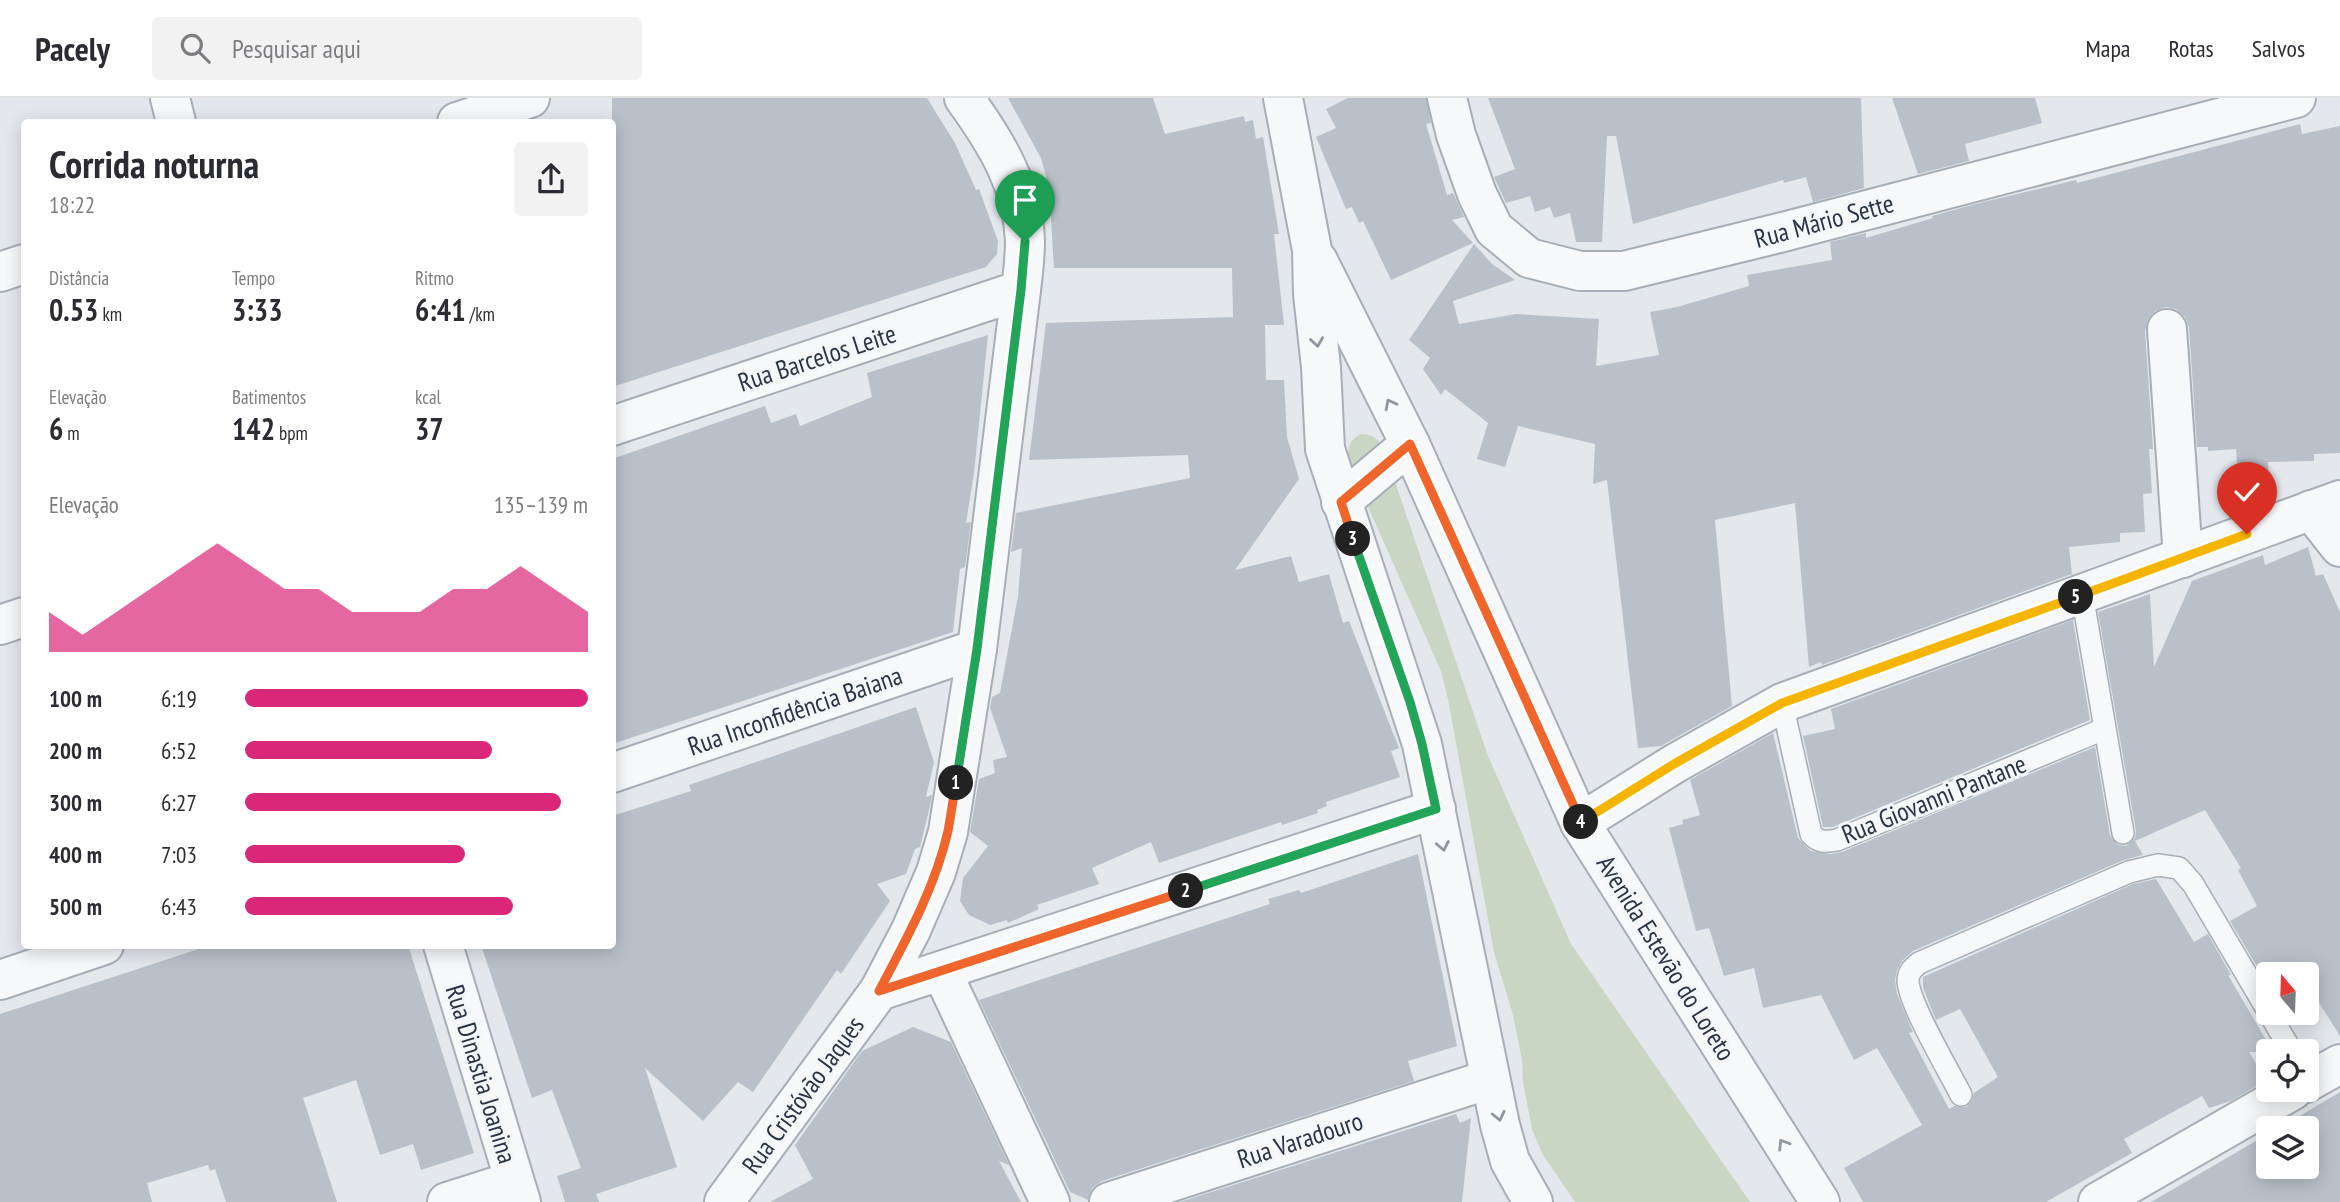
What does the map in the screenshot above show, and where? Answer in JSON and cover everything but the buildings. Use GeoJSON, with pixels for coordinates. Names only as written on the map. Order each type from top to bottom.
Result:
{"type":"FeatureCollection","features":[{"type":"Feature","properties":{"kind":"street"},"geometry":{"type":"LineString","coordinates":[[170,98],[175,119]]}},
{"type":"Feature","properties":{"kind":"street"},"geometry":{"type":"LineString","coordinates":[[466,119],[530,98]]}},
{"type":"Feature","properties":{"kind":"street","name":"Rua Cristóvão Jaques"},"geometry":{"type":"LineString","coordinates":[[726,1201],[879,991],[911,930],[936,872],[948,832],[977,649],[1025,242],[1020,201],[1002,153],[964,98]]}},
{"type":"Feature","properties":{"kind":"street","name":"Avenida Estevão do Loreto"},"geometry":{"type":"LineString","coordinates":[[1283,98],[1312,250],[1325,449],[1422,744],[1490,1079],[1510,1161],[1533,1202]]}},
{"type":"Feature","properties":{"kind":"street","name":"Rua Mário Sette"},"geometry":{"type":"LineString","coordinates":[[1447,98],[1477,194],[1494,229],[1529,258],[1580,271],[1625,271],[2296,98]]}},
{"type":"Feature","properties":{"kind":"street","name":"Avenida Estevão do Loreto"},"geometry":{"type":"LineString","coordinates":[[1312,250],[1410,444],[1580,823],[1820,1202]]}},
{"type":"Feature","properties":{"kind":"street"},"geometry":{"type":"LineString","coordinates":[[0,272],[21,265]]}},
{"type":"Feature","properties":{"kind":"street","name":"Rua Barcelos Leite"},"geometry":{"type":"LineString","coordinates":[[616,425],[1021,290]]}},
{"type":"Feature","properties":{"kind":"street"},"geometry":{"type":"LineString","coordinates":[[2167,329],[2183,558]]}},
{"type":"Feature","properties":{"kind":"street"},"geometry":{"type":"LineString","coordinates":[[1341,502],[1410,444]]}},
{"type":"Feature","properties":{"kind":"street"},"geometry":{"type":"LineString","coordinates":[[1580,823],[1674,764],[1782,703],[2326,505],[2340,547]]}},
{"type":"Feature","properties":{"kind":"street"},"geometry":{"type":"LineString","coordinates":[[0,625],[21,618]]}},
{"type":"Feature","properties":{"kind":"street","name":"Rua Inconfidência Baiana"},"geometry":{"type":"LineString","coordinates":[[616,772],[977,649]]}},
{"type":"Feature","properties":{"kind":"street"},"geometry":{"type":"LineString","coordinates":[[879,991],[1436,809]]}},
{"type":"Feature","properties":{"kind":"street"},"geometry":{"type":"LineString","coordinates":[[0,980],[92,949]]}},
{"type":"Feature","properties":{"kind":"street","name":"Rua Dinastia Joanina"},"geometry":{"type":"LineString","coordinates":[[444,949],[517,1191]]}},
{"type":"Feature","properties":{"kind":"street"},"geometry":{"type":"LineString","coordinates":[[942,972],[1050,1202]]}},
{"type":"Feature","properties":{"kind":"street","name":"Rua Varadouro"},"geometry":{"type":"LineString","coordinates":[[1110,1202],[1490,1079]]}},
{"type":"Feature","properties":{"kind":"street"},"geometry":{"type":"LineString","coordinates":[[2098,1202],[2262,1102]]}},
{"type":"Feature","properties":{"kind":"street"},"geometry":{"type":"LineString","coordinates":[[447,1202],[517,1191]]}},
{"type":"Feature","properties":{"kind":"lane"},"geometry":{"type":"LineString","coordinates":[[2082,594],[2123,833]]}},
{"type":"Feature","properties":{"kind":"lane","name":"Rua Giovanni Pantane"},"geometry":{"type":"LineString","coordinates":[[1782,703],[1811,834],[1817,840],[1826,842],[1838,840],[2104,729]]}},
{"type":"Feature","properties":{"kind":"lane"},"geometry":{"type":"LineString","coordinates":[[1961,1095],[1913,1000],[1908,982],[1909,972],[1919,962],[2129,872],[2158,866],[2179,868],[2193,884],[2256,990]]}},
{"type":"Feature","properties":{"kind":"green space"},"geometry":{"type":"Polygon","coordinates":[[[1361,434],[1375,438],[1384,449],[1488,756],[1571,944],[1750,1202],[1575,1202],[1543,1155],[1532,1129],[1513,1015],[1494,952],[1441,671],[1349,464],[1349,446],[1353,439],[1361,434]]]}},
{"type":"Feature","properties":{"kind":"route"},"geometry":{"type":"LineString","coordinates":[[1025,242],[977,649],[948,832],[936,872],[911,930],[879,991],[1436,809],[1410,702],[1341,502],[1410,444],[1580,823],[1674,764],[1782,703],[2247,534]]}}]}
